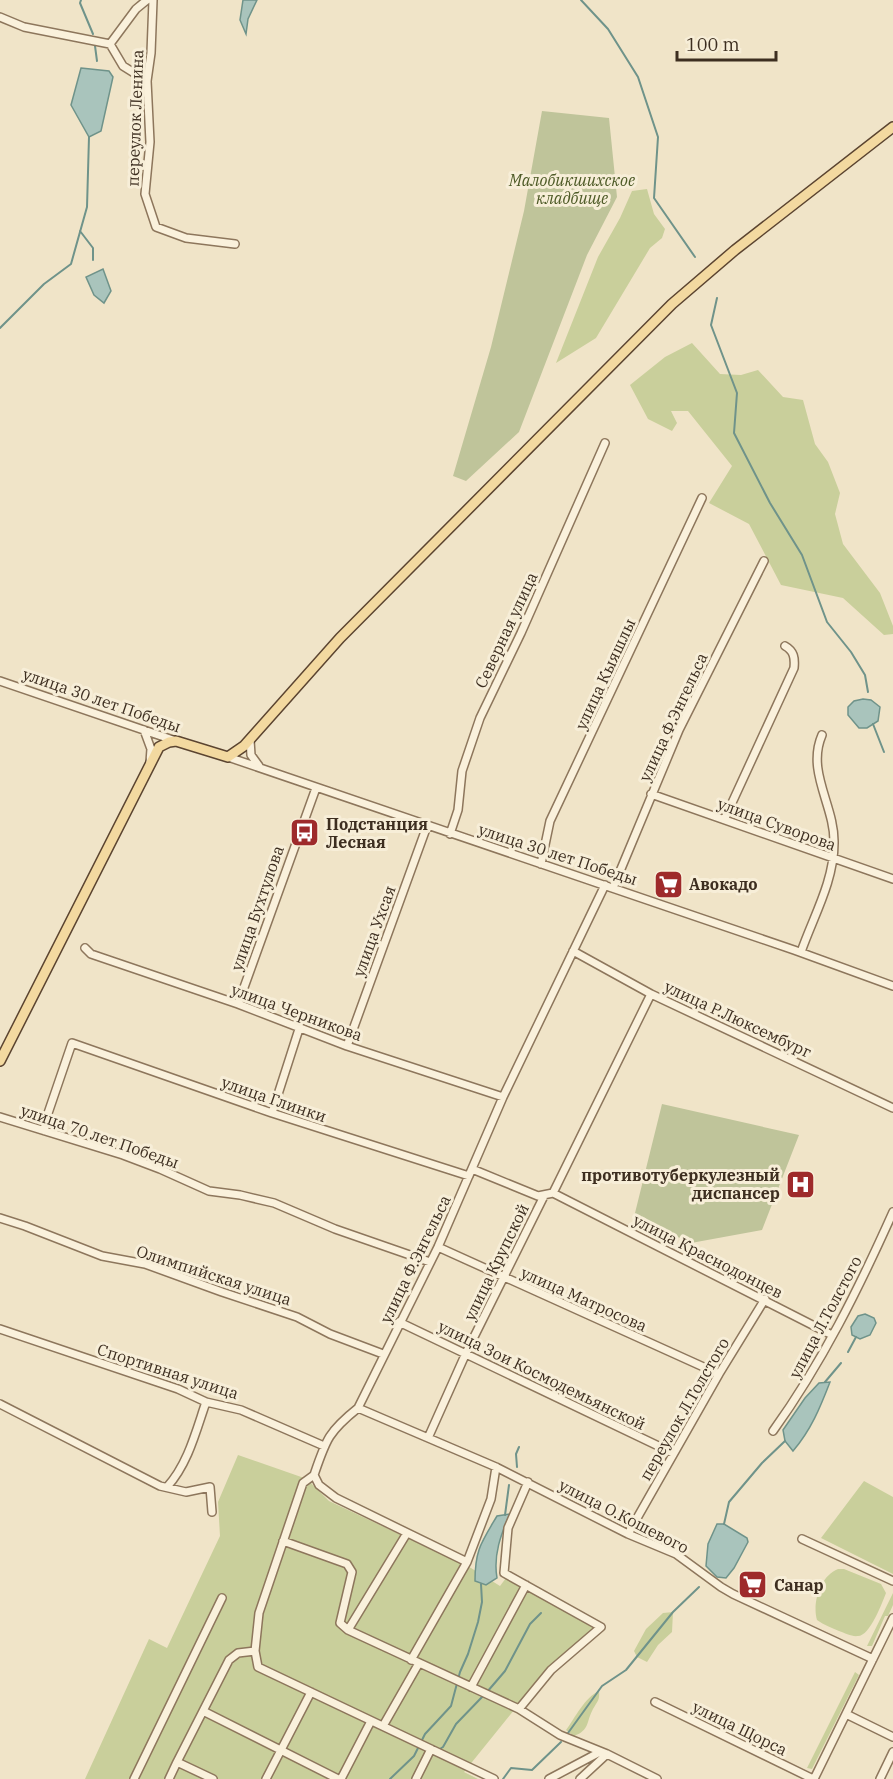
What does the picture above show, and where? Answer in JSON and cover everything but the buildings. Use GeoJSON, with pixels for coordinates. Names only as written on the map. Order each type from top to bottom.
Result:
{"type":"FeatureCollection","features":[{"type":"Feature","properties":{"kind":"main road"},"geometry":{"type":"LineString","coordinates":[[228,757],[250,740],[340,638],[672,304],[735,250],[893,127]]}},
{"type":"Feature","properties":{"kind":"main road"},"geometry":{"type":"LineString","coordinates":[[0,1061],[150,762],[159,747],[176,741]]}},
{"type":"Feature","properties":{"kind":"main road","name":"улица 30 лет Победы"},"geometry":{"type":"LineString","coordinates":[[176,741],[228,757]]}},
{"type":"Feature","properties":{"kind":"street","name":"переулок Ленина"},"geometry":{"type":"LineString","coordinates":[[0,17],[24,27],[110,44],[136,9],[147,0]]}},
{"type":"Feature","properties":{"kind":"street","name":"переулок Ленина"},"geometry":{"type":"LineString","coordinates":[[153,0],[151,53],[147,81],[150,142],[145,194],[156,227],[186,237],[235,244]]}},
{"type":"Feature","properties":{"kind":"street"},"geometry":{"type":"LineString","coordinates":[[110,44],[123,66],[147,81]]}},
{"type":"Feature","properties":{"kind":"street","name":"Северная улица"},"geometry":{"type":"LineString","coordinates":[[450,834],[458,810],[461,777],[477,726],[605,443]]}},
{"type":"Feature","properties":{"kind":"street","name":"улица Кыяшлы"},"geometry":{"type":"LineString","coordinates":[[540,864],[550,821],[702,498]]}},
{"type":"Feature","properties":{"kind":"street","name":"улица Ф.Энгельса"},"geometry":{"type":"LineString","coordinates":[[613,888],[679,730],[764,561]]}},
{"type":"Feature","properties":{"kind":"street"},"geometry":{"type":"LineString","coordinates":[[725,818],[794,668],[793,653],[785,646]]}},
{"type":"Feature","properties":{"kind":"street","name":"улица 30 лет Победы"},"geometry":{"type":"LineString","coordinates":[[0,681],[176,741]]}},
{"type":"Feature","properties":{"kind":"street"},"geometry":{"type":"LineString","coordinates":[[144,730],[151,748],[150,762]]}},
{"type":"Feature","properties":{"kind":"street"},"geometry":{"type":"LineString","coordinates":[[801,952],[813,916],[825,892],[834,843],[820,785],[817,746],[822,735]]}},
{"type":"Feature","properties":{"kind":"street"},"geometry":{"type":"LineString","coordinates":[[250,740],[252,755],[261,768]]}},
{"type":"Feature","properties":{"kind":"street","name":"улица 30 лет Победы"},"geometry":{"type":"LineString","coordinates":[[228,757],[801,952],[893,986]]}},
{"type":"Feature","properties":{"kind":"street","name":"улица Бухтулова"},"geometry":{"type":"LineString","coordinates":[[238,1004],[316,788]]}},
{"type":"Feature","properties":{"kind":"street","name":"улица Суворова"},"geometry":{"type":"LineString","coordinates":[[651,794],[725,818],[893,879]]}},
{"type":"Feature","properties":{"kind":"street","name":"улица Ухсая"},"geometry":{"type":"LineString","coordinates":[[347,1046],[427,826]]}},
{"type":"Feature","properties":{"kind":"street","name":"улица Ф.Энгельса"},"geometry":{"type":"LineString","coordinates":[[255,1651],[259,1612],[303,1483],[314,1475],[324,1446],[337,1424],[358,1408],[438,1247],[503,1097],[605,885]]}},
{"type":"Feature","properties":{"kind":"street","name":"улица Черникова"},"geometry":{"type":"LineString","coordinates":[[85,948],[91,954],[238,1004],[299,1029],[503,1097]]}},
{"type":"Feature","properties":{"kind":"street","name":"улица Р.Люксембург"},"geometry":{"type":"LineString","coordinates":[[573,951],[651,994],[893,1108]]}},
{"type":"Feature","properties":{"kind":"street"},"geometry":{"type":"LineString","coordinates":[[470,1173],[538,1196],[553,1193],[651,994]]}},
{"type":"Feature","properties":{"kind":"street"},"geometry":{"type":"LineString","coordinates":[[272,1113],[299,1029]]}},
{"type":"Feature","properties":{"kind":"street","name":"улица Глинки"},"geometry":{"type":"LineString","coordinates":[[45,1131],[45,1122],[72,1043],[272,1113],[470,1173]]}},
{"type":"Feature","properties":{"kind":"street","name":"улица 70 лет Победы"},"geometry":{"type":"LineString","coordinates":[[0,1117],[160,1168],[209,1191],[274,1203],[335,1229],[430,1262]]}},
{"type":"Feature","properties":{"kind":"street","name":"улица Краснодонцев"},"geometry":{"type":"LineString","coordinates":[[553,1193],[832,1335]]}},
{"type":"Feature","properties":{"kind":"street","name":"улица Крупской"},"geometry":{"type":"LineString","coordinates":[[428,1438],[466,1353],[544,1196]]}},
{"type":"Feature","properties":{"kind":"street","name":"улица Л.Толстого"},"geometry":{"type":"LineString","coordinates":[[773,1431],[797,1398],[830,1343],[893,1212]]}},
{"type":"Feature","properties":{"kind":"street","name":"Олимпийская улица"},"geometry":{"type":"LineString","coordinates":[[0,1218],[102,1256],[145,1264],[297,1317],[330,1334],[383,1354]]}},
{"type":"Feature","properties":{"kind":"street","name":"улица Матросова"},"geometry":{"type":"LineString","coordinates":[[438,1247],[719,1374]]}},
{"type":"Feature","properties":{"kind":"street","name":"переулок Л.Толстого"},"geometry":{"type":"LineString","coordinates":[[628,1534],[719,1374],[765,1299]]}},
{"type":"Feature","properties":{"kind":"street","name":"улица Зои Космодемьянской"},"geometry":{"type":"LineString","coordinates":[[399,1322],[673,1453]]}},
{"type":"Feature","properties":{"kind":"street","name":"Спортивная улица"},"geometry":{"type":"LineString","coordinates":[[0,1329],[178,1389],[206,1402],[241,1410],[324,1446]]}},
{"type":"Feature","properties":{"kind":"street"},"geometry":{"type":"LineString","coordinates":[[167,1487],[177,1476],[206,1402]]}},
{"type":"Feature","properties":{"kind":"street"},"geometry":{"type":"LineString","coordinates":[[0,1404],[167,1487],[186,1492],[210,1487],[212,1512]]}},
{"type":"Feature","properties":{"kind":"street","name":"улица О.Кошевого"},"geometry":{"type":"LineString","coordinates":[[358,1408],[528,1482],[628,1534],[676,1554],[734,1594],[873,1659]]}},
{"type":"Feature","properties":{"kind":"street"},"geometry":{"type":"LineString","coordinates":[[411,1660],[467,1562],[491,1499],[495,1467]]}},
{"type":"Feature","properties":{"kind":"street"},"geometry":{"type":"LineString","coordinates":[[314,1475],[320,1485],[336,1498],[467,1562]]}},
{"type":"Feature","properties":{"kind":"street"},"geometry":{"type":"LineString","coordinates":[[519,1709],[551,1670],[602,1627],[504,1574],[508,1528],[528,1482]]}},
{"type":"Feature","properties":{"kind":"street"},"geometry":{"type":"LineString","coordinates":[[348,1629],[407,1533]]}},
{"type":"Feature","properties":{"kind":"street"},"geometry":{"type":"LineString","coordinates":[[802,1539],[893,1581]]}},
{"type":"Feature","properties":{"kind":"street"},"geometry":{"type":"LineString","coordinates":[[283,1541],[346,1564],[352,1572],[340,1623],[348,1629],[519,1709],[560,1734],[657,1779]]}},
{"type":"Feature","properties":{"kind":"street"},"geometry":{"type":"LineString","coordinates":[[471,1687],[526,1585]]}},
{"type":"Feature","properties":{"kind":"street"},"geometry":{"type":"LineString","coordinates":[[134,1779],[222,1599]]}},
{"type":"Feature","properties":{"kind":"street"},"geometry":{"type":"LineString","coordinates":[[814,1779],[893,1618]]}},
{"type":"Feature","properties":{"kind":"street"},"geometry":{"type":"LineString","coordinates":[[169,1779],[229,1660],[238,1653],[255,1651],[258,1667],[494,1779]]}},
{"type":"Feature","properties":{"kind":"street"},"geometry":{"type":"LineString","coordinates":[[383,1726],[419,1664]]}},
{"type":"Feature","properties":{"kind":"street"},"geometry":{"type":"LineString","coordinates":[[266,1779],[311,1692]]}},
{"type":"Feature","properties":{"kind":"street","name":"улица Щорса"},"geometry":{"type":"LineString","coordinates":[[655,1702],[814,1779]]}},
{"type":"Feature","properties":{"kind":"street"},"geometry":{"type":"LineString","coordinates":[[203,1711],[339,1779],[371,1721]]}},
{"type":"Feature","properties":{"kind":"street"},"geometry":{"type":"LineString","coordinates":[[846,1714],[893,1737]]}},
{"type":"Feature","properties":{"kind":"street"},"geometry":{"type":"LineString","coordinates":[[416,1779],[431,1749]]}},
{"type":"Feature","properties":{"kind":"street"},"geometry":{"type":"LineString","coordinates":[[880,1779],[893,1752]]}},
{"type":"Feature","properties":{"kind":"street"},"geometry":{"type":"LineString","coordinates":[[549,1779],[604,1753]]}},
{"type":"Feature","properties":{"kind":"street"},"geometry":{"type":"LineString","coordinates":[[580,1779],[604,1753]]}},
{"type":"Feature","properties":{"kind":"street"},"geometry":{"type":"LineString","coordinates":[[177,1762],[212,1779]]}},
{"type":"Feature","properties":{"kind":"green space","name":"Малобикшихское кладбище"},"geometry":{"type":"Polygon","coordinates":[[[542,111],[609,118],[617,197],[587,255],[519,432],[466,481],[453,476],[491,347],[524,211],[542,111]]]}},
{"type":"Feature","properties":{"kind":"green space"},"geometry":{"type":"Polygon","coordinates":[[[647,189],[654,214],[665,229],[662,238],[650,248],[596,338],[556,363],[598,257],[632,191],[647,189]]]}},
{"type":"Feature","properties":{"kind":"green space"},"geometry":{"type":"Polygon","coordinates":[[[692,343],[720,374],[741,375],[758,370],[783,397],[803,400],[815,444],[828,462],[840,493],[835,514],[843,544],[880,593],[893,626],[893,634],[884,635],[843,598],[781,585],[749,524],[709,503],[732,466],[688,411],[671,411],[677,423],[672,431],[648,419],[630,385],[665,357],[692,343]]]}},
{"type":"Feature","properties":{"kind":"green space"},"geometry":{"type":"Polygon","coordinates":[[[662,1104],[799,1135],[762,1230],[691,1243],[634,1217],[662,1104]]]}},
{"type":"Feature","properties":{"kind":"green space"},"geometry":{"type":"Polygon","coordinates":[[[238,1455],[307,1479],[329,1501],[471,1568],[500,1586],[506,1578],[596,1628],[548,1668],[464,1772],[478,1779],[85,1779],[149,1639],[167,1648],[220,1536],[218,1502],[238,1455]]]}},
{"type":"Feature","properties":{"kind":"green space"},"geometry":{"type":"Polygon","coordinates":[[[864,1481],[893,1497],[893,1574],[821,1538],[864,1481]]]}},
{"type":"Feature","properties":{"kind":"green space"},"geometry":{"type":"Polygon","coordinates":[[[838,1569],[844,1569],[881,1584],[886,1593],[875,1618],[862,1635],[848,1635],[817,1620],[816,1606],[819,1591],[826,1578],[838,1569]]]}},
{"type":"Feature","properties":{"kind":"green space"},"geometry":{"type":"Polygon","coordinates":[[[893,1593],[893,1605],[888,1616],[885,1616],[872,1646],[867,1646],[893,1593]]]}},
{"type":"Feature","properties":{"kind":"green space"},"geometry":{"type":"Polygon","coordinates":[[[673,1612],[672,1632],[658,1645],[647,1662],[637,1657],[634,1651],[646,1629],[663,1613],[673,1612]]]}},
{"type":"Feature","properties":{"kind":"green space"},"geometry":{"type":"Polygon","coordinates":[[[855,1672],[859,1675],[812,1769],[807,1768],[855,1672]]]}},
{"type":"Feature","properties":{"kind":"green space"},"geometry":{"type":"Polygon","coordinates":[[[599,1691],[598,1701],[585,1728],[574,1736],[566,1730],[585,1703],[599,1691]]]}},
{"type":"Feature","properties":{"kind":"water"},"geometry":{"type":"Polygon","coordinates":[[[243,0],[257,0],[248,19],[246,34],[240,20],[243,0]]]}},
{"type":"Feature","properties":{"kind":"water"},"geometry":{"type":"Polygon","coordinates":[[[81,68],[109,71],[113,77],[101,131],[89,137],[71,105],[81,68]]]}},
{"type":"Feature","properties":{"kind":"water"},"geometry":{"type":"Polygon","coordinates":[[[103,269],[111,291],[104,303],[94,295],[86,277],[103,269]]]}},
{"type":"Feature","properties":{"kind":"water"},"geometry":{"type":"Polygon","coordinates":[[[871,700],[880,707],[878,721],[867,728],[859,728],[848,715],[848,707],[854,701],[871,700]]]}},
{"type":"Feature","properties":{"kind":"water"},"geometry":{"type":"Polygon","coordinates":[[[865,1314],[874,1318],[876,1323],[870,1335],[860,1339],[852,1335],[851,1327],[858,1316],[865,1314]]]}},
{"type":"Feature","properties":{"kind":"water"},"geometry":{"type":"Polygon","coordinates":[[[830,1382],[805,1435],[793,1451],[785,1441],[783,1430],[805,1398],[819,1383],[830,1382]]]}},
{"type":"Feature","properties":{"kind":"water"},"geometry":{"type":"Polygon","coordinates":[[[510,1514],[497,1553],[497,1578],[486,1585],[475,1581],[476,1562],[483,1540],[497,1516],[510,1514]]]}},
{"type":"Feature","properties":{"kind":"water"},"geometry":{"type":"Polygon","coordinates":[[[717,1524],[724,1524],[747,1538],[748,1542],[726,1578],[717,1577],[706,1566],[708,1544],[717,1524]]]}},
{"type":"Feature","properties":{"kind":"waterway"},"geometry":{"type":"LineString","coordinates":[[81,0],[80,3],[93,34]]}},
{"type":"Feature","properties":{"kind":"waterway"},"geometry":{"type":"LineString","coordinates":[[581,0],[608,29],[638,77],[658,137],[654,198],[695,257]]}},
{"type":"Feature","properties":{"kind":"waterway"},"geometry":{"type":"LineString","coordinates":[[95,46],[97,61]]}},
{"type":"Feature","properties":{"kind":"waterway"},"geometry":{"type":"LineString","coordinates":[[0,328],[44,284],[71,264],[87,207],[89,137]]}},
{"type":"Feature","properties":{"kind":"waterway"},"geometry":{"type":"LineString","coordinates":[[80,231],[93,248],[93,260]]}},
{"type":"Feature","properties":{"kind":"waterway"},"geometry":{"type":"LineString","coordinates":[[717,298],[711,325],[737,393],[734,433],[770,503],[802,555],[827,622],[851,652],[865,675],[868,692]]}},
{"type":"Feature","properties":{"kind":"waterway"},"geometry":{"type":"LineString","coordinates":[[873,724],[884,752]]}},
{"type":"Feature","properties":{"kind":"waterway"},"geometry":{"type":"LineString","coordinates":[[848,1352],[856,1337]]}},
{"type":"Feature","properties":{"kind":"waterway"},"geometry":{"type":"LineString","coordinates":[[825,1382],[841,1363]]}},
{"type":"Feature","properties":{"kind":"waterway"},"geometry":{"type":"LineString","coordinates":[[724,1524],[729,1502],[762,1463],[785,1441]]}},
{"type":"Feature","properties":{"kind":"waterway"},"geometry":{"type":"LineString","coordinates":[[517,1467],[516,1454],[519,1447]]}},
{"type":"Feature","properties":{"kind":"waterway"},"geometry":{"type":"LineString","coordinates":[[505,1515],[509,1485]]}},
{"type":"Feature","properties":{"kind":"waterway"},"geometry":{"type":"LineString","coordinates":[[390,1779],[414,1756],[425,1734],[451,1706],[460,1672],[478,1622],[482,1602],[481,1584]]}},
{"type":"Feature","properties":{"kind":"waterway"},"geometry":{"type":"LineString","coordinates":[[568,1733],[602,1686],[626,1670],[673,1612],[699,1587]]}},
{"type":"Feature","properties":{"kind":"waterway"},"geometry":{"type":"LineString","coordinates":[[487,1692],[505,1671],[530,1624],[541,1613]]}},
{"type":"Feature","properties":{"kind":"waterway"},"geometry":{"type":"LineString","coordinates":[[430,1755],[443,1747],[456,1724],[483,1696]]}},
{"type":"Feature","properties":{"kind":"waterway"},"geometry":{"type":"LineString","coordinates":[[503,1779],[511,1768],[532,1770],[561,1742]]}},
{"type":"Feature","properties":{"kind":"place","name":"Подстанция Лесная"},"geometry":{"type":"Point","coordinates":[305,833]}},
{"type":"Feature","properties":{"kind":"place","name":"Авокадо"},"geometry":{"type":"Point","coordinates":[668,884]}},
{"type":"Feature","properties":{"kind":"place","name":"противотуберкулезный диспансер"},"geometry":{"type":"Point","coordinates":[801,1184]}},
{"type":"Feature","properties":{"kind":"place","name":"Санар"},"geometry":{"type":"Point","coordinates":[753,1585]}}]}
